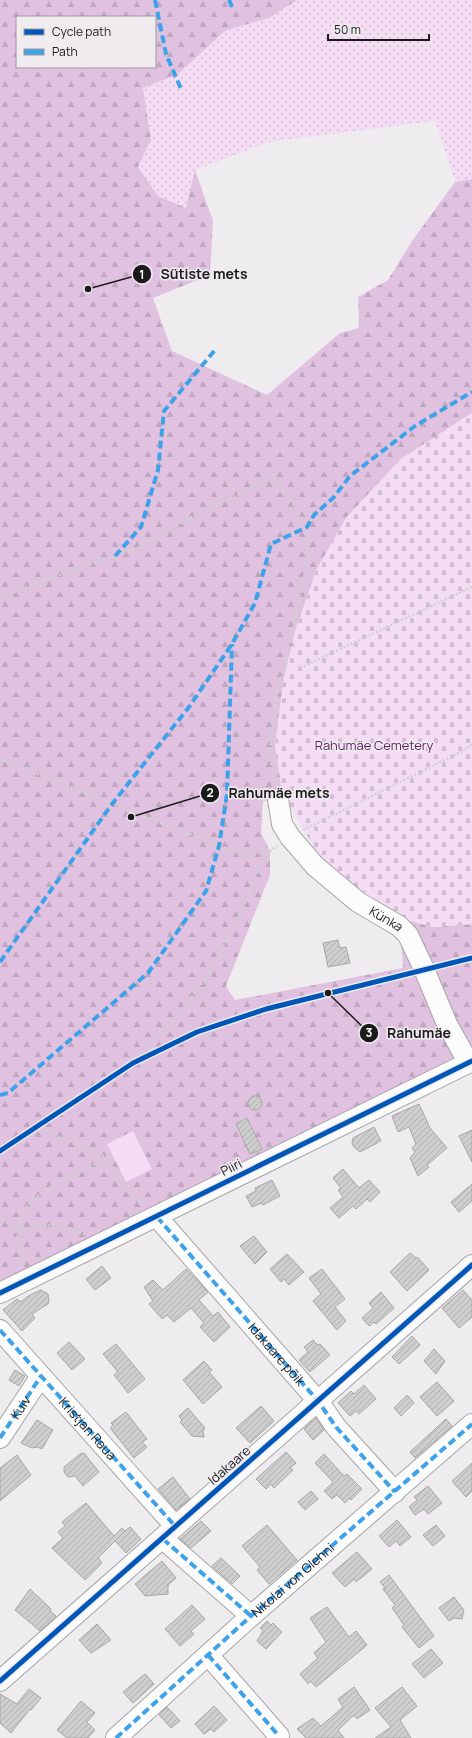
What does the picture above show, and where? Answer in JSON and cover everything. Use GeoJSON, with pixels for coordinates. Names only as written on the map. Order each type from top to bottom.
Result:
{"type":"FeatureCollection","features":[{"type":"Feature","properties":{"kind":"street","name":"Künka"},"geometry":{"type":"LineString","coordinates":[[278,799],[282,824],[290,837],[315,866],[358,902],[399,926],[408,935],[447,1024],[471,1061]]}},
{"type":"Feature","properties":{"kind":"street","name":"Piiri"},"geometry":{"type":"LineString","coordinates":[[0,1293],[471,1061]]}},
{"type":"Feature","properties":{"kind":"street","name":"Idakaare põik"},"geometry":{"type":"LineString","coordinates":[[157,1217],[318,1401],[336,1427],[395,1492]]}},
{"type":"Feature","properties":{"kind":"street","name":"Idakaare"},"geometry":{"type":"LineString","coordinates":[[0,1681],[472,1265]]}},
{"type":"Feature","properties":{"kind":"street","name":"Kristjan Raua"},"geometry":{"type":"LineString","coordinates":[[0,1330],[40,1376],[169,1533],[251,1616]]}},
{"type":"Feature","properties":{"kind":"street","name":"Kuiv"},"geometry":{"type":"LineString","coordinates":[[0,1438],[40,1376]]}},
{"type":"Feature","properties":{"kind":"street","name":"Nikolai von Glehni"},"geometry":{"type":"LineString","coordinates":[[116,1738],[251,1616],[471,1428]]}},
{"type":"Feature","properties":{"kind":"street"},"geometry":{"type":"LineString","coordinates":[[208,1655],[280,1736]]}},
{"type":"Feature","properties":{"kind":"path"},"geometry":{"type":"LineString","coordinates":[[0,599],[20,589],[140,547],[202,511],[241,494],[274,475],[282,491],[308,527],[308,557],[296,622],[275,706],[269,754],[278,799]]}},
{"type":"Feature","properties":{"kind":"path"},"geometry":{"type":"LineString","coordinates":[[300,668],[472,586]]}},
{"type":"Feature","properties":{"kind":"path"},"geometry":{"type":"LineString","coordinates":[[133,1063],[176,1017],[208,976],[250,894],[258,869],[270,852],[290,837],[463,751],[472,744]]}},
{"type":"Feature","properties":{"kind":"path"},"geometry":{"type":"LineString","coordinates":[[0,759],[242,855],[270,852]]}},
{"type":"Feature","properties":{"kind":"path"},"geometry":{"type":"LineString","coordinates":[[127,1067],[151,1053]]}},
{"type":"Feature","properties":{"kind":"path"},"geometry":{"type":"LineString","coordinates":[[30,1131],[42,1122]]}},
{"type":"Feature","properties":{"kind":"path"},"geometry":{"type":"LineString","coordinates":[[36,1127],[108,1158],[124,1187],[157,1217]]}},
{"type":"Feature","properties":{"kind":"path"},"geometry":{"type":"LineString","coordinates":[[27,1280],[16,1229],[30,1201],[59,1181],[108,1158]]}},
{"type":"Feature","properties":{"kind":"path"},"geometry":{"type":"LineString","coordinates":[[0,1218],[16,1229],[52,1225],[110,1240]]}},
{"type":"Feature","properties":{"kind":"green space"},"geometry":{"type":"Polygon","coordinates":[[[0,0],[297,0],[269,18],[226,30],[178,74],[143,88],[151,140],[138,167],[158,196],[186,208],[195,170],[213,221],[210,275],[153,298],[172,351],[267,395],[340,333],[359,328],[358,297],[388,280],[412,241],[455,182],[472,179],[472,413],[401,459],[346,518],[317,569],[296,628],[284,678],[275,745],[285,799],[263,801],[261,833],[270,851],[270,875],[226,986],[235,1000],[403,968],[401,941],[411,921],[433,927],[472,924],[472,1061],[0,1293],[0,0]]]}},
{"type":"Feature","properties":{"kind":"green space"},"geometry":{"type":"Polygon","coordinates":[[[297,0],[472,0],[472,179],[455,182],[435,121],[269,142],[195,170],[187,208],[158,196],[138,167],[151,140],[143,88],[178,74],[226,30],[269,18],[297,0]]]}},
{"type":"Feature","properties":{"kind":"green space","name":"Rahumäe Cemetery"},"geometry":{"type":"Polygon","coordinates":[[[472,413],[472,924],[433,927],[411,921],[350,883],[320,857],[285,799],[281,786],[275,745],[284,678],[296,628],[317,569],[346,518],[401,459],[472,413]]]}},
{"type":"Feature","properties":{"kind":"green space"},"geometry":{"type":"Polygon","coordinates":[[[133,1131],[152,1169],[126,1182],[107,1144],[133,1131]]]}},
{"type":"Feature","properties":{"kind":"building"},"geometry":{"type":"Polygon","coordinates":[[[338,940],[340,948],[346,947],[350,963],[328,967],[323,943],[338,940]]]}},
{"type":"Feature","properties":{"kind":"building"},"geometry":{"type":"Polygon","coordinates":[[[255,1096],[260,1098],[262,1103],[260,1108],[255,1110],[250,1108],[248,1103],[250,1098],[255,1096]]]}},
{"type":"Feature","properties":{"kind":"building"},"geometry":{"type":"Polygon","coordinates":[[[419,1104],[430,1128],[447,1148],[427,1165],[429,1167],[418,1176],[410,1158],[415,1152],[412,1148],[416,1144],[409,1127],[398,1132],[392,1116],[419,1104]]]}},
{"type":"Feature","properties":{"kind":"building"},"geometry":{"type":"Polygon","coordinates":[[[247,1118],[262,1149],[250,1154],[236,1124],[247,1118]]]}},
{"type":"Feature","properties":{"kind":"building"},"geometry":{"type":"Polygon","coordinates":[[[374,1127],[381,1141],[360,1152],[352,1144],[353,1138],[374,1127]]]}},
{"type":"Feature","properties":{"kind":"building"},"geometry":{"type":"Polygon","coordinates":[[[472,1130],[472,1162],[459,1136],[472,1130]]]}},
{"type":"Feature","properties":{"kind":"building"},"geometry":{"type":"Polygon","coordinates":[[[343,1169],[359,1188],[369,1180],[380,1192],[370,1202],[367,1199],[356,1209],[353,1206],[339,1218],[330,1208],[343,1197],[338,1190],[341,1188],[333,1178],[343,1169]]]}},
{"type":"Feature","properties":{"kind":"building"},"geometry":{"type":"Polygon","coordinates":[[[272,1180],[280,1196],[263,1205],[262,1203],[252,1207],[246,1196],[256,1191],[255,1188],[272,1180]]]}},
{"type":"Feature","properties":{"kind":"building"},"geometry":{"type":"Polygon","coordinates":[[[472,1184],[472,1201],[459,1212],[451,1202],[472,1184]]]}},
{"type":"Feature","properties":{"kind":"building"},"geometry":{"type":"Polygon","coordinates":[[[254,1236],[267,1252],[255,1264],[240,1246],[254,1236]]]}},
{"type":"Feature","properties":{"kind":"building"},"geometry":{"type":"Polygon","coordinates":[[[410,1253],[416,1258],[417,1257],[429,1270],[407,1291],[390,1272],[410,1253]]]}},
{"type":"Feature","properties":{"kind":"building"},"geometry":{"type":"Polygon","coordinates":[[[287,1254],[304,1272],[289,1285],[284,1279],[281,1282],[270,1269],[287,1254]]]}},
{"type":"Feature","properties":{"kind":"building"},"geometry":{"type":"Polygon","coordinates":[[[102,1266],[111,1278],[95,1290],[86,1279],[102,1266]]]}},
{"type":"Feature","properties":{"kind":"building"},"geometry":{"type":"Polygon","coordinates":[[[186,1269],[208,1292],[199,1300],[213,1316],[218,1312],[230,1327],[214,1342],[200,1327],[204,1323],[191,1308],[174,1322],[167,1315],[162,1319],[149,1304],[153,1301],[144,1287],[153,1280],[163,1290],[186,1269]]]}},
{"type":"Feature","properties":{"kind":"building"},"geometry":{"type":"Polygon","coordinates":[[[322,1269],[345,1299],[335,1307],[346,1321],[337,1330],[313,1301],[321,1294],[309,1278],[322,1269]]]}},
{"type":"Feature","properties":{"kind":"building"},"geometry":{"type":"Polygon","coordinates":[[[41,1290],[48,1294],[48,1304],[32,1314],[35,1318],[22,1331],[3,1310],[17,1299],[21,1302],[28,1296],[41,1290]]]}},
{"type":"Feature","properties":{"kind":"building"},"geometry":{"type":"Polygon","coordinates":[[[463,1290],[472,1300],[472,1317],[459,1328],[442,1308],[463,1290]]]}},
{"type":"Feature","properties":{"kind":"building"},"geometry":{"type":"Polygon","coordinates":[[[381,1292],[394,1308],[376,1324],[374,1322],[369,1326],[362,1318],[373,1308],[369,1303],[381,1292]]]}},
{"type":"Feature","properties":{"kind":"building"},"geometry":{"type":"Polygon","coordinates":[[[412,1336],[420,1345],[399,1364],[392,1357],[412,1336]]]}},
{"type":"Feature","properties":{"kind":"building"},"geometry":{"type":"Polygon","coordinates":[[[313,1340],[318,1345],[320,1344],[330,1355],[310,1372],[299,1360],[308,1352],[304,1347],[313,1340]]]}},
{"type":"Feature","properties":{"kind":"building"},"geometry":{"type":"Polygon","coordinates":[[[69,1342],[85,1359],[72,1370],[57,1353],[69,1342]]]}},
{"type":"Feature","properties":{"kind":"building"},"geometry":{"type":"Polygon","coordinates":[[[116,1344],[145,1379],[128,1393],[114,1375],[118,1372],[103,1354],[116,1344]]]}},
{"type":"Feature","properties":{"kind":"building"},"geometry":{"type":"Polygon","coordinates":[[[434,1349],[445,1361],[436,1374],[424,1361],[434,1349]]]}},
{"type":"Feature","properties":{"kind":"building"},"geometry":{"type":"Polygon","coordinates":[[[204,1361],[212,1370],[209,1372],[222,1387],[203,1404],[183,1380],[204,1361]]]}},
{"type":"Feature","properties":{"kind":"building"},"geometry":{"type":"Polygon","coordinates":[[[15,1370],[25,1376],[19,1386],[9,1380],[15,1370]]]}},
{"type":"Feature","properties":{"kind":"building"},"geometry":{"type":"Polygon","coordinates":[[[437,1382],[454,1401],[437,1416],[420,1397],[437,1382]]]}},
{"type":"Feature","properties":{"kind":"building"},"geometry":{"type":"Polygon","coordinates":[[[364,1385],[376,1399],[359,1414],[356,1411],[350,1416],[338,1403],[351,1391],[354,1394],[364,1385]]]}},
{"type":"Feature","properties":{"kind":"building"},"geometry":{"type":"Polygon","coordinates":[[[407,1395],[414,1403],[401,1416],[394,1408],[407,1395]]]}},
{"type":"Feature","properties":{"kind":"building"},"geometry":{"type":"Polygon","coordinates":[[[261,1406],[274,1421],[250,1443],[236,1428],[261,1406]]]}},
{"type":"Feature","properties":{"kind":"building"},"geometry":{"type":"Polygon","coordinates":[[[188,1408],[205,1428],[203,1430],[204,1437],[192,1436],[180,1422],[182,1420],[179,1416],[188,1408]]]}},
{"type":"Feature","properties":{"kind":"building"},"geometry":{"type":"Polygon","coordinates":[[[126,1412],[147,1439],[142,1442],[147,1447],[134,1458],[110,1428],[113,1425],[111,1423],[126,1412]]]}},
{"type":"Feature","properties":{"kind":"building"},"geometry":{"type":"Polygon","coordinates":[[[316,1418],[324,1430],[313,1440],[304,1429],[316,1418]]]}},
{"type":"Feature","properties":{"kind":"building"},"geometry":{"type":"Polygon","coordinates":[[[446,1419],[452,1426],[415,1458],[410,1452],[446,1419]]]}},
{"type":"Feature","properties":{"kind":"building"},"geometry":{"type":"Polygon","coordinates":[[[37,1420],[53,1430],[42,1449],[38,1447],[32,1448],[21,1443],[37,1420]]]}},
{"type":"Feature","properties":{"kind":"building"},"geometry":{"type":"Polygon","coordinates":[[[286,1452],[296,1463],[290,1468],[293,1470],[274,1488],[271,1484],[266,1489],[256,1479],[286,1452]]]}},
{"type":"Feature","properties":{"kind":"building"},"geometry":{"type":"Polygon","coordinates":[[[84,1453],[99,1472],[83,1486],[75,1476],[68,1477],[64,1472],[64,1467],[80,1454],[84,1453]]]}},
{"type":"Feature","properties":{"kind":"building"},"geometry":{"type":"Polygon","coordinates":[[[324,1454],[344,1476],[347,1474],[362,1489],[351,1500],[350,1498],[345,1503],[337,1495],[332,1499],[324,1491],[333,1482],[315,1463],[324,1454]]]}},
{"type":"Feature","properties":{"kind":"building"},"geometry":{"type":"Polygon","coordinates":[[[17,1455],[31,1475],[0,1501],[0,1468],[17,1455]]]}},
{"type":"Feature","properties":{"kind":"building"},"geometry":{"type":"Polygon","coordinates":[[[472,1463],[472,1491],[466,1497],[452,1481],[472,1463]]]}},
{"type":"Feature","properties":{"kind":"building"},"geometry":{"type":"Polygon","coordinates":[[[173,1477],[190,1499],[176,1510],[158,1489],[173,1477]]]}},
{"type":"Feature","properties":{"kind":"building"},"geometry":{"type":"Polygon","coordinates":[[[428,1486],[442,1503],[428,1514],[424,1509],[415,1515],[409,1507],[417,1500],[414,1497],[428,1486]]]}},
{"type":"Feature","properties":{"kind":"building"},"geometry":{"type":"Polygon","coordinates":[[[311,1491],[318,1499],[305,1510],[298,1502],[311,1491]]]}},
{"type":"Feature","properties":{"kind":"building"},"geometry":{"type":"Polygon","coordinates":[[[86,1503],[114,1536],[122,1528],[125,1531],[130,1527],[141,1539],[126,1553],[115,1541],[98,1558],[102,1563],[85,1580],[52,1548],[63,1538],[58,1532],[65,1526],[62,1522],[86,1503]]]}},
{"type":"Feature","properties":{"kind":"building"},"geometry":{"type":"Polygon","coordinates":[[[397,1520],[411,1537],[400,1546],[396,1541],[389,1547],[379,1536],[397,1520]]]}},
{"type":"Feature","properties":{"kind":"building"},"geometry":{"type":"Polygon","coordinates":[[[201,1521],[211,1531],[191,1548],[180,1539],[201,1521]]]}},
{"type":"Feature","properties":{"kind":"building"},"geometry":{"type":"Polygon","coordinates":[[[267,1525],[297,1560],[269,1584],[257,1570],[260,1567],[242,1546],[267,1525]]]}},
{"type":"Feature","properties":{"kind":"building"},"geometry":{"type":"Polygon","coordinates":[[[436,1525],[445,1536],[433,1546],[423,1535],[436,1525]]]}},
{"type":"Feature","properties":{"kind":"building"},"geometry":{"type":"Polygon","coordinates":[[[357,1552],[372,1569],[356,1582],[354,1579],[345,1587],[332,1573],[357,1552]]]}},
{"type":"Feature","properties":{"kind":"building"},"geometry":{"type":"Polygon","coordinates":[[[221,1558],[240,1576],[232,1584],[212,1566],[221,1558]]]}},
{"type":"Feature","properties":{"kind":"building"},"geometry":{"type":"Polygon","coordinates":[[[162,1561],[176,1578],[168,1585],[168,1594],[145,1596],[135,1584],[162,1561]]]}},
{"type":"Feature","properties":{"kind":"building"},"geometry":{"type":"Polygon","coordinates":[[[389,1575],[434,1636],[419,1648],[402,1627],[404,1625],[392,1608],[395,1605],[383,1589],[385,1588],[380,1582],[389,1575]]]}},
{"type":"Feature","properties":{"kind":"building"},"geometry":{"type":"Polygon","coordinates":[[[30,1589],[51,1609],[50,1611],[56,1616],[40,1631],[15,1610],[30,1589]]]}},
{"type":"Feature","properties":{"kind":"building"},"geometry":{"type":"Polygon","coordinates":[[[454,1597],[464,1610],[462,1619],[454,1618],[449,1621],[439,1608],[454,1597]]]}},
{"type":"Feature","properties":{"kind":"building"},"geometry":{"type":"Polygon","coordinates":[[[192,1605],[205,1619],[191,1631],[194,1634],[180,1646],[165,1629],[192,1605]]]}},
{"type":"Feature","properties":{"kind":"building"},"geometry":{"type":"Polygon","coordinates":[[[327,1607],[349,1637],[356,1631],[367,1645],[316,1687],[310,1681],[308,1684],[300,1674],[318,1658],[314,1653],[326,1642],[310,1618],[327,1607]]]}},
{"type":"Feature","properties":{"kind":"building"},"geometry":{"type":"Polygon","coordinates":[[[267,1621],[271,1625],[273,1623],[282,1632],[266,1649],[257,1641],[263,1631],[260,1628],[267,1621]]]}},
{"type":"Feature","properties":{"kind":"building"},"geometry":{"type":"Polygon","coordinates":[[[97,1624],[111,1640],[91,1653],[79,1640],[97,1624]]]}},
{"type":"Feature","properties":{"kind":"building"},"geometry":{"type":"Polygon","coordinates":[[[431,1649],[443,1663],[424,1678],[412,1664],[431,1649]]]}},
{"type":"Feature","properties":{"kind":"building"},"geometry":{"type":"Polygon","coordinates":[[[145,1674],[154,1684],[133,1703],[123,1692],[145,1674]]]}},
{"type":"Feature","properties":{"kind":"building"},"geometry":{"type":"Polygon","coordinates":[[[354,1687],[370,1710],[357,1719],[354,1715],[338,1730],[344,1738],[306,1738],[297,1729],[313,1718],[321,1726],[343,1707],[338,1699],[354,1687]]]}},
{"type":"Feature","properties":{"kind":"building"},"geometry":{"type":"Polygon","coordinates":[[[402,1687],[417,1706],[400,1720],[411,1738],[375,1738],[391,1727],[375,1708],[402,1687]]]}},
{"type":"Feature","properties":{"kind":"building"},"geometry":{"type":"Polygon","coordinates":[[[29,1689],[41,1698],[11,1733],[0,1723],[0,1694],[17,1704],[29,1689]]]}},
{"type":"Feature","properties":{"kind":"building"},"geometry":{"type":"Polygon","coordinates":[[[81,1701],[95,1713],[87,1722],[95,1730],[88,1738],[67,1738],[57,1730],[81,1701]]]}},
{"type":"Feature","properties":{"kind":"building"},"geometry":{"type":"Polygon","coordinates":[[[214,1706],[227,1720],[214,1732],[211,1729],[204,1734],[195,1724],[214,1706]]]}},
{"type":"Feature","properties":{"kind":"building"},"geometry":{"type":"Polygon","coordinates":[[[167,1707],[180,1721],[171,1728],[159,1715],[167,1707]]]}},
{"type":"Feature","properties":{"kind":"marked path"},"geometry":{"type":"LineString","coordinates":[[155,0],[166,54],[181,89]]}},
{"type":"Feature","properties":{"kind":"marked path"},"geometry":{"type":"LineString","coordinates":[[229,0],[232,7]]}},
{"type":"Feature","properties":{"kind":"marked path"},"geometry":{"type":"LineString","coordinates":[[115,556],[141,527],[158,470],[164,411],[215,350]]}},
{"type":"Feature","properties":{"kind":"marked path"},"geometry":{"type":"LineString","coordinates":[[0,962],[112,804],[189,707],[232,644],[255,603],[271,544],[307,527],[314,515],[334,497],[350,476],[415,426],[472,392]]}},
{"type":"Feature","properties":{"kind":"marked path"},"geometry":{"type":"LineString","coordinates":[[0,1095],[8,1093],[148,973],[206,891],[219,846],[227,794],[232,644]]}},
{"type":"Feature","properties":{"kind":"marked path"},"geometry":{"type":"LineString","coordinates":[[157,1217],[318,1401],[336,1427],[395,1492]]}},
{"type":"Feature","properties":{"kind":"marked path"},"geometry":{"type":"LineString","coordinates":[[0,1330],[175,1526]]}},
{"type":"Feature","properties":{"kind":"marked path"},"geometry":{"type":"LineString","coordinates":[[0,1438],[41,1376]]}},
{"type":"Feature","properties":{"kind":"marked path"},"geometry":{"type":"LineString","coordinates":[[116,1738],[251,1616],[472,1424]]}},
{"type":"Feature","properties":{"kind":"marked path"},"geometry":{"type":"LineString","coordinates":[[163,1539],[251,1616]]}},
{"type":"Feature","properties":{"kind":"marked path"},"geometry":{"type":"LineString","coordinates":[[208,1655],[279,1736]]}},
{"type":"Feature","properties":{"kind":"cycle path"},"geometry":{"type":"LineString","coordinates":[[0,1151],[133,1063],[197,1032],[266,1009],[472,958]]}},
{"type":"Feature","properties":{"kind":"cycle path"},"geometry":{"type":"LineString","coordinates":[[0,1293],[472,1061]]}},
{"type":"Feature","properties":{"kind":"cycle path"},"geometry":{"type":"LineString","coordinates":[[0,1681],[472,1265]]}},
{"type":"Feature","properties":{"kind":"place","name":"Sütiste mets"},"geometry":{"type":"Point","coordinates":[88,289]}},
{"type":"Feature","properties":{"kind":"place","name":"Rahumäe mets"},"geometry":{"type":"Point","coordinates":[131,817]}},
{"type":"Feature","properties":{"kind":"place","name":"Rahumäe"},"geometry":{"type":"Point","coordinates":[328,993]}}]}
